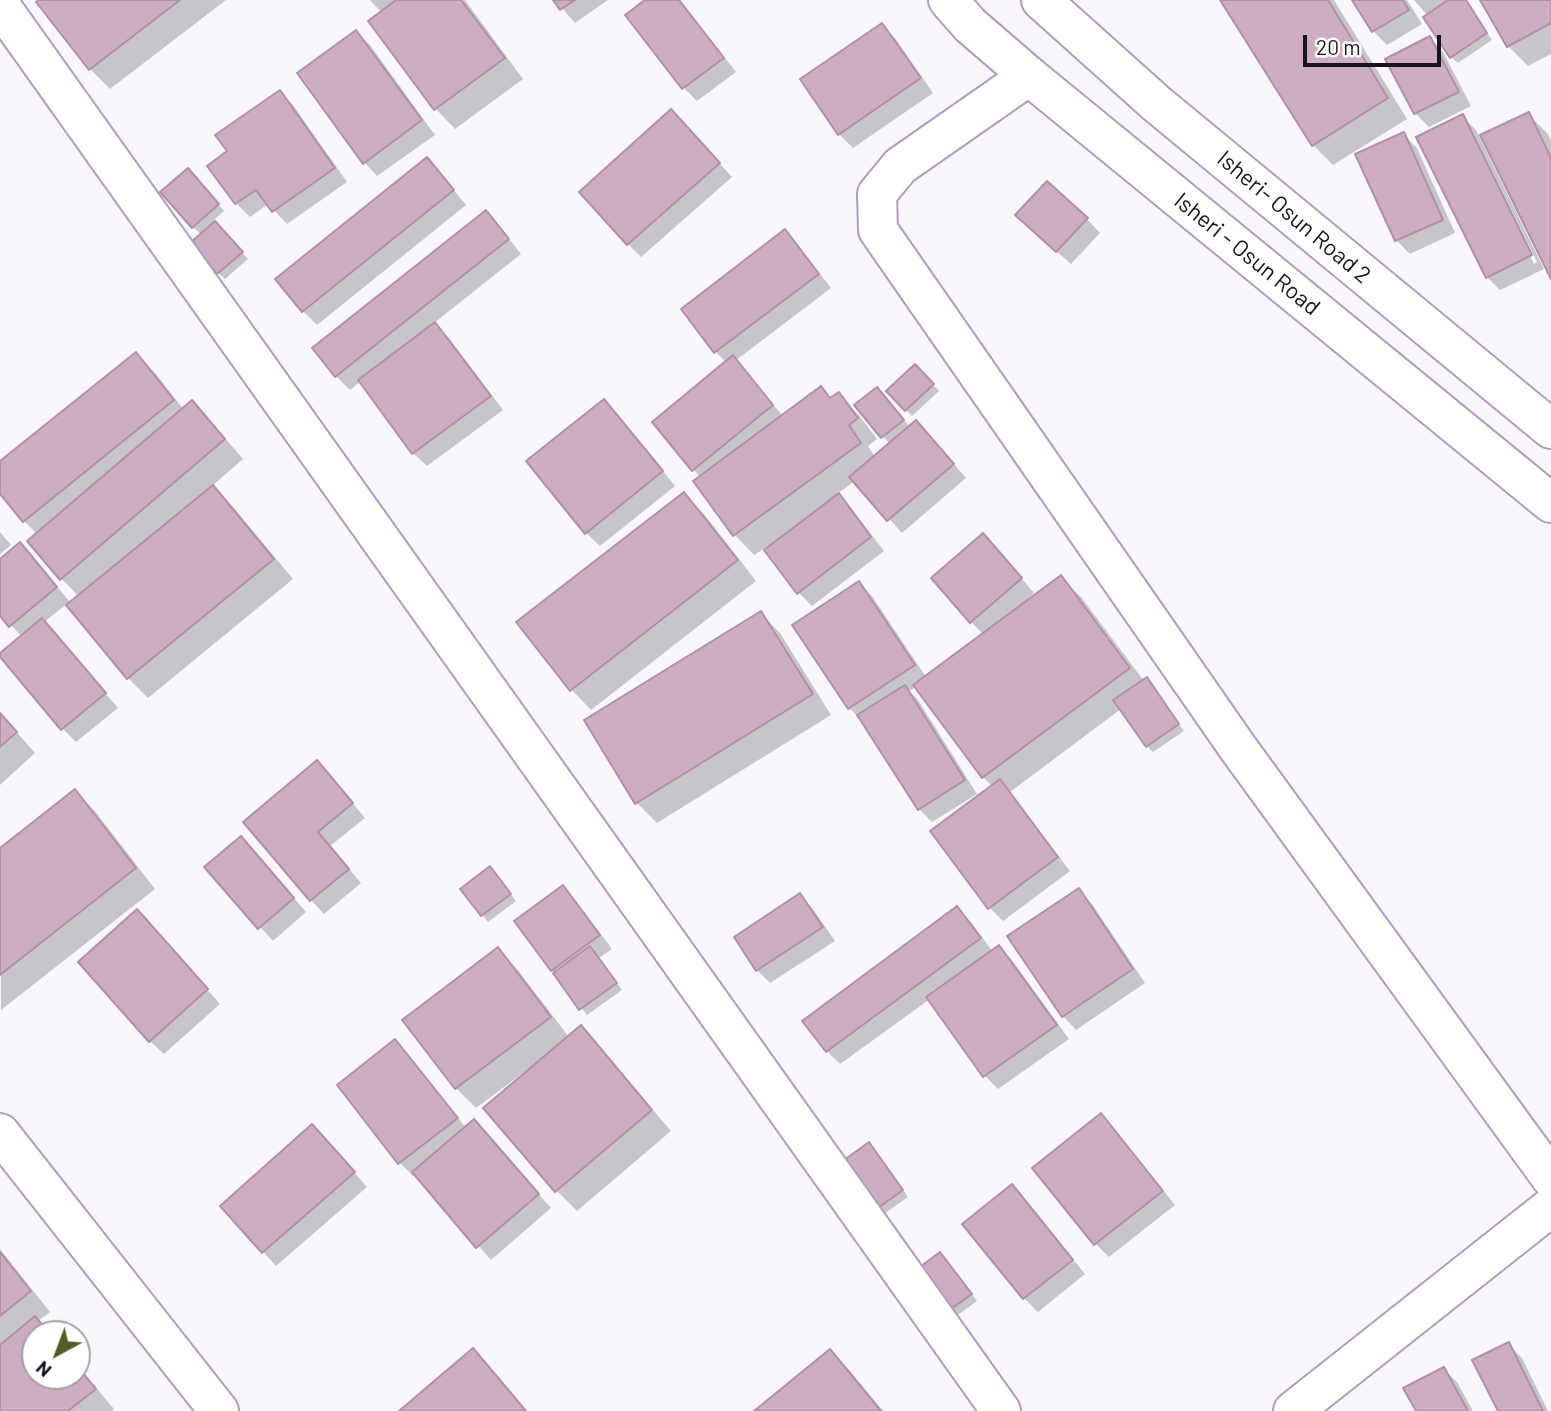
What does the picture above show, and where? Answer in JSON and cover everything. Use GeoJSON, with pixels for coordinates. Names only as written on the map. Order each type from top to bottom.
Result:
{"type":"FeatureCollection","features":[{"type":"Feature","properties":{"kind":"street","name":"Isheri - Osun Road"},"geometry":{"type":"LineString","coordinates":[[948,0],[970,25],[1029,76],[1551,503]]}},
{"type":"Feature","properties":{"kind":"street","name":"Isheri- Osun Road 2"},"geometry":{"type":"LineString","coordinates":[[1041,0],[1157,104],[1546,418]]}},
{"type":"Feature","properties":{"kind":"street"},"geometry":{"type":"LineString","coordinates":[[0,5],[1001,1411]]}},
{"type":"Feature","properties":{"kind":"street"},"geometry":{"type":"LineString","coordinates":[[1029,76],[900,166],[877,194],[878,230],[1238,748],[1551,1178]]}},
{"type":"Feature","properties":{"kind":"street"},"geometry":{"type":"LineString","coordinates":[[0,1133],[219,1411]]}},
{"type":"Feature","properties":{"kind":"street"},"geometry":{"type":"LineString","coordinates":[[1293,1411],[1551,1207]]}},
{"type":"Feature","properties":{"kind":"building"},"geometry":{"type":"Polygon","coordinates":[[[180,0],[89,70],[36,2],[180,0]]]}},
{"type":"Feature","properties":{"kind":"building"},"geometry":{"type":"Polygon","coordinates":[[[396,0],[461,0],[505,58],[434,110],[368,21],[396,0]]]}},
{"type":"Feature","properties":{"kind":"building"},"geometry":{"type":"Polygon","coordinates":[[[553,0],[575,0],[560,10],[553,0]]]}},
{"type":"Feature","properties":{"kind":"building"},"geometry":{"type":"Polygon","coordinates":[[[645,0],[679,0],[724,58],[682,89],[625,15],[645,0]]]}},
{"type":"Feature","properties":{"kind":"building"},"geometry":{"type":"Polygon","coordinates":[[[1220,0],[1328,0],[1388,98],[1312,146],[1220,0]]]}},
{"type":"Feature","properties":{"kind":"building"},"geometry":{"type":"Polygon","coordinates":[[[1352,0],[1403,0],[1409,10],[1372,32],[1352,0]]]}},
{"type":"Feature","properties":{"kind":"building"},"geometry":{"type":"Polygon","coordinates":[[[1448,0],[1466,0],[1487,33],[1450,58],[1423,17],[1448,0]]]}},
{"type":"Feature","properties":{"kind":"building"},"geometry":{"type":"Polygon","coordinates":[[[1480,0],[1551,0],[1551,23],[1507,47],[1480,0]]]}},
{"type":"Feature","properties":{"kind":"building"},"geometry":{"type":"Polygon","coordinates":[[[882,23],[921,78],[838,135],[800,79],[882,23]]]}},
{"type":"Feature","properties":{"kind":"building"},"geometry":{"type":"Polygon","coordinates":[[[356,30],[422,120],[363,164],[297,73],[356,30]]]}},
{"type":"Feature","properties":{"kind":"building"},"geometry":{"type":"Polygon","coordinates":[[[1430,36],[1459,92],[1414,114],[1385,59],[1430,36]]]}},
{"type":"Feature","properties":{"kind":"building"},"geometry":{"type":"Polygon","coordinates":[[[280,90],[335,168],[272,212],[256,190],[235,204],[207,166],[227,151],[215,135],[280,90]]]}},
{"type":"Feature","properties":{"kind":"building"},"geometry":{"type":"Polygon","coordinates":[[[671,109],[720,163],[627,245],[579,192],[671,109]]]}},
{"type":"Feature","properties":{"kind":"building"},"geometry":{"type":"Polygon","coordinates":[[[1529,112],[1551,158],[1551,279],[1480,135],[1529,112]]]}},
{"type":"Feature","properties":{"kind":"building"},"geometry":{"type":"Polygon","coordinates":[[[1463,114],[1532,255],[1486,278],[1416,137],[1463,114]]]}},
{"type":"Feature","properties":{"kind":"building"},"geometry":{"type":"Polygon","coordinates":[[[1404,132],[1443,220],[1395,241],[1355,154],[1404,132]]]}},
{"type":"Feature","properties":{"kind":"building"},"geometry":{"type":"Polygon","coordinates":[[[427,157],[454,190],[302,312],[275,279],[427,157]]]}},
{"type":"Feature","properties":{"kind":"building"},"geometry":{"type":"Polygon","coordinates":[[[188,168],[219,204],[192,228],[160,192],[188,168]]]}},
{"type":"Feature","properties":{"kind":"building"},"geometry":{"type":"Polygon","coordinates":[[[1047,181],[1088,218],[1056,252],[1015,215],[1047,181]]]}},
{"type":"Feature","properties":{"kind":"building"},"geometry":{"type":"Polygon","coordinates":[[[486,210],[509,239],[335,377],[312,348],[486,210]]]}},
{"type":"Feature","properties":{"kind":"building"},"geometry":{"type":"Polygon","coordinates":[[[215,221],[243,252],[217,274],[190,243],[215,221]]]}},
{"type":"Feature","properties":{"kind":"building"},"geometry":{"type":"Polygon","coordinates":[[[785,229],[819,274],[714,353],[681,309],[785,229]]]}},
{"type":"Feature","properties":{"kind":"building"},"geometry":{"type":"Polygon","coordinates":[[[435,322],[491,396],[412,454],[358,380],[435,322]]]}},
{"type":"Feature","properties":{"kind":"building"},"geometry":{"type":"Polygon","coordinates":[[[136,352],[174,400],[23,522],[0,494],[0,461],[136,352]]]}},
{"type":"Feature","properties":{"kind":"building"},"geometry":{"type":"Polygon","coordinates":[[[733,355],[773,405],[692,471],[652,422],[733,355]]]}},
{"type":"Feature","properties":{"kind":"building"},"geometry":{"type":"Polygon","coordinates":[[[915,364],[934,384],[905,411],[886,391],[915,364]]]}},
{"type":"Feature","properties":{"kind":"building"},"geometry":{"type":"Polygon","coordinates":[[[821,386],[830,398],[839,392],[858,418],[849,425],[861,443],[733,536],[693,481],[821,386]]]}},
{"type":"Feature","properties":{"kind":"building"},"geometry":{"type":"Polygon","coordinates":[[[877,387],[904,420],[881,438],[854,405],[877,387]]]}},
{"type":"Feature","properties":{"kind":"building"},"geometry":{"type":"Polygon","coordinates":[[[604,399],[663,471],[585,534],[526,461],[604,399]]]}},
{"type":"Feature","properties":{"kind":"building"},"geometry":{"type":"Polygon","coordinates":[[[192,400],[225,439],[60,580],[27,541],[192,400]]]}},
{"type":"Feature","properties":{"kind":"building"},"geometry":{"type":"Polygon","coordinates":[[[916,420],[954,464],[887,521],[849,477],[916,420]]]}},
{"type":"Feature","properties":{"kind":"building"},"geometry":{"type":"Polygon","coordinates":[[[213,485],[274,559],[127,679],[66,605],[213,485]]]}},
{"type":"Feature","properties":{"kind":"building"},"geometry":{"type":"Polygon","coordinates":[[[684,492],[738,560],[570,691],[516,622],[684,492]]]}},
{"type":"Feature","properties":{"kind":"building"},"geometry":{"type":"Polygon","coordinates":[[[839,493],[871,537],[797,594],[764,550],[839,493]]]}},
{"type":"Feature","properties":{"kind":"building"},"geometry":{"type":"Polygon","coordinates":[[[983,533],[1022,578],[970,623],[931,578],[983,533]]]}},
{"type":"Feature","properties":{"kind":"building"},"geometry":{"type":"Polygon","coordinates":[[[20,542],[57,587],[9,627],[0,616],[0,559],[20,542]]]}},
{"type":"Feature","properties":{"kind":"building"},"geometry":{"type":"Polygon","coordinates":[[[1061,575],[1130,668],[982,778],[913,685],[1061,575]]]}},
{"type":"Feature","properties":{"kind":"building"},"geometry":{"type":"Polygon","coordinates":[[[859,581],[915,665],[848,709],[792,625],[859,581]]]}},
{"type":"Feature","properties":{"kind":"building"},"geometry":{"type":"Polygon","coordinates":[[[761,611],[813,694],[635,804],[584,720],[761,611]]]}},
{"type":"Feature","properties":{"kind":"building"},"geometry":{"type":"Polygon","coordinates":[[[42,618],[106,693],[61,730],[0,657],[0,653],[42,618]]]}},
{"type":"Feature","properties":{"kind":"building"},"geometry":{"type":"Polygon","coordinates":[[[1147,677],[1179,724],[1146,747],[1113,700],[1147,677]]]}},
{"type":"Feature","properties":{"kind":"building"},"geometry":{"type":"Polygon","coordinates":[[[905,685],[965,780],[918,810],[857,715],[905,685]]]}},
{"type":"Feature","properties":{"kind":"building"},"geometry":{"type":"Polygon","coordinates":[[[0,713],[17,732],[0,747],[0,713]]]}},
{"type":"Feature","properties":{"kind":"building"},"geometry":{"type":"Polygon","coordinates":[[[317,760],[353,803],[318,832],[349,869],[310,901],[243,822],[317,760]]]}},
{"type":"Feature","properties":{"kind":"building"},"geometry":{"type":"Polygon","coordinates":[[[1000,779],[1058,857],[988,909],[930,831],[1000,779]]]}},
{"type":"Feature","properties":{"kind":"building"},"geometry":{"type":"Polygon","coordinates":[[[75,789],[136,868],[0,975],[0,848],[75,789]]]}},
{"type":"Feature","properties":{"kind":"building"},"geometry":{"type":"Polygon","coordinates":[[[241,836],[294,898],[258,929],[204,867],[241,836]]]}},
{"type":"Feature","properties":{"kind":"building"},"geometry":{"type":"Polygon","coordinates":[[[490,866],[511,894],[481,916],[460,889],[490,866]]]}},
{"type":"Feature","properties":{"kind":"building"},"geometry":{"type":"Polygon","coordinates":[[[563,885],[600,935],[551,971],[514,921],[563,885]]]}},
{"type":"Feature","properties":{"kind":"building"},"geometry":{"type":"Polygon","coordinates":[[[1079,888],[1133,969],[1062,1017],[1007,936],[1079,888]]]}},
{"type":"Feature","properties":{"kind":"building"},"geometry":{"type":"Polygon","coordinates":[[[800,893],[823,927],[756,971],[734,937],[800,893]]]}},
{"type":"Feature","properties":{"kind":"building"},"geometry":{"type":"Polygon","coordinates":[[[957,906],[981,938],[826,1052],[802,1021],[957,906]]]}},
{"type":"Feature","properties":{"kind":"building"},"geometry":{"type":"Polygon","coordinates":[[[137,909],[208,989],[149,1042],[78,962],[137,909]]]}},
{"type":"Feature","properties":{"kind":"building"},"geometry":{"type":"Polygon","coordinates":[[[999,945],[1057,1025],[983,1077],[926,997],[999,945]]]}},
{"type":"Feature","properties":{"kind":"building"},"geometry":{"type":"Polygon","coordinates":[[[590,946],[617,983],[579,1010],[553,973],[590,946]]]}},
{"type":"Feature","properties":{"kind":"building"},"geometry":{"type":"Polygon","coordinates":[[[498,947],[551,1017],[455,1089],[402,1020],[498,947]]]}},
{"type":"Feature","properties":{"kind":"building"},"geometry":{"type":"Polygon","coordinates":[[[581,1025],[652,1110],[555,1192],[483,1108],[581,1025]]]}},
{"type":"Feature","properties":{"kind":"building"},"geometry":{"type":"Polygon","coordinates":[[[395,1039],[458,1118],[398,1164],[337,1085],[395,1039]]]}},
{"type":"Feature","properties":{"kind":"building"},"geometry":{"type":"Polygon","coordinates":[[[1101,1113],[1163,1191],[1094,1245],[1032,1168],[1101,1113]]]}},
{"type":"Feature","properties":{"kind":"building"},"geometry":{"type":"Polygon","coordinates":[[[474,1119],[539,1194],[476,1248],[412,1172],[474,1119]]]}},
{"type":"Feature","properties":{"kind":"building"},"geometry":{"type":"Polygon","coordinates":[[[312,1124],[355,1172],[262,1253],[220,1206],[312,1124]]]}},
{"type":"Feature","properties":{"kind":"building"},"geometry":{"type":"Polygon","coordinates":[[[869,1142],[903,1190],[871,1213],[836,1166],[869,1142]]]}},
{"type":"Feature","properties":{"kind":"building"},"geometry":{"type":"Polygon","coordinates":[[[1012,1184],[1073,1260],[1023,1299],[962,1224],[1012,1184]]]}},
{"type":"Feature","properties":{"kind":"building"},"geometry":{"type":"Polygon","coordinates":[[[0,1252],[31,1291],[0,1316],[0,1252]]]}},
{"type":"Feature","properties":{"kind":"building"},"geometry":{"type":"Polygon","coordinates":[[[940,1252],[972,1294],[944,1314],[913,1272],[940,1252]]]}},
{"type":"Feature","properties":{"kind":"building"},"geometry":{"type":"Polygon","coordinates":[[[21,1328],[21,1390],[91,1390],[91,1383],[96,1389],[68,1411],[0,1411],[0,1345],[21,1328]]]}},
{"type":"Feature","properties":{"kind":"building"},"geometry":{"type":"Polygon","coordinates":[[[1509,1342],[1543,1411],[1498,1411],[1472,1360],[1509,1342]]]}},
{"type":"Feature","properties":{"kind":"building"},"geometry":{"type":"Polygon","coordinates":[[[473,1348],[526,1411],[399,1411],[473,1348]]]}},
{"type":"Feature","properties":{"kind":"building"},"geometry":{"type":"Polygon","coordinates":[[[830,1349],[881,1411],[754,1411],[830,1349]]]}},
{"type":"Feature","properties":{"kind":"building"},"geometry":{"type":"Polygon","coordinates":[[[1444,1367],[1468,1411],[1416,1411],[1403,1388],[1444,1367]]]}}]}
